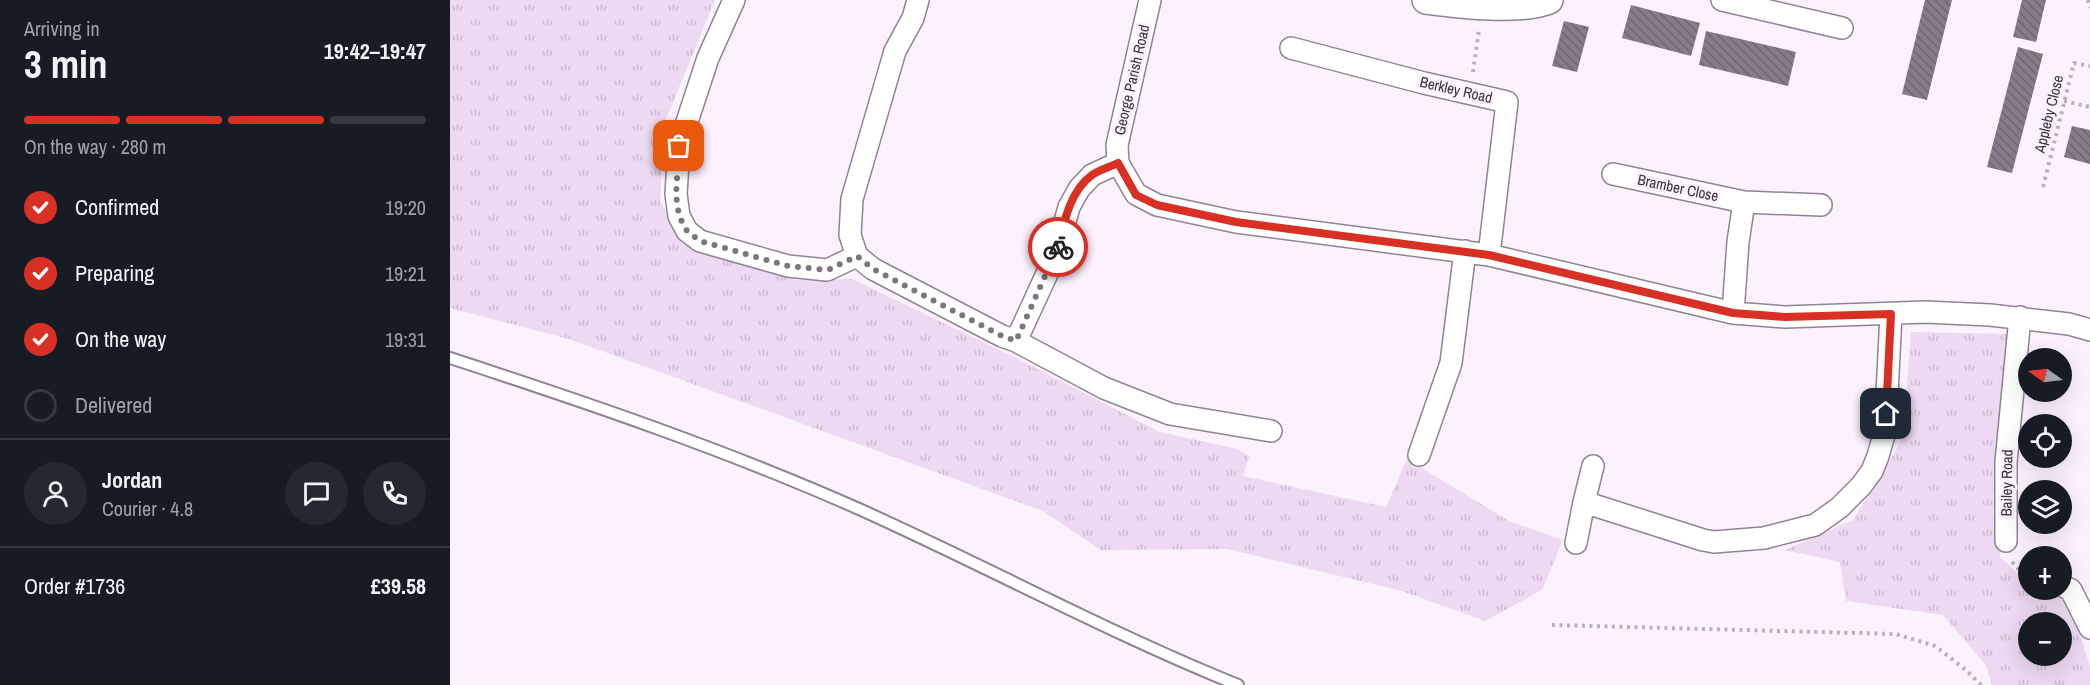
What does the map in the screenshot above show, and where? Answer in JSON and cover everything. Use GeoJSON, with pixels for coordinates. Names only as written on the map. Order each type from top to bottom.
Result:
{"type":"FeatureCollection","features":[{"type":"Feature","properties":{"kind":"street"},"geometry":{"type":"LineString","coordinates":[[734,0],[708,58],[679,146],[676,195],[679,216],[687,231],[700,241],[788,266],[828,270],[857,256]]}},
{"type":"Feature","properties":{"kind":"street"},"geometry":{"type":"LineString","coordinates":[[918,0],[914,18],[895,51],[852,199],[850,235],[857,256],[873,269],[1104,388],[1170,414],[1271,431]]}},
{"type":"Feature","properties":{"kind":"street","name":"George Parish Road"},"geometry":{"type":"LineString","coordinates":[[1118,163],[1116,145],[1150,0]]}},
{"type":"Feature","properties":{"kind":"street"},"geometry":{"type":"LineString","coordinates":[[1426,0],[1524,5],[1549,0]]}},
{"type":"Feature","properties":{"kind":"street"},"geometry":{"type":"LineString","coordinates":[[1722,0],[1842,28]]}},
{"type":"Feature","properties":{"kind":"street","name":"Berkley Road"},"geometry":{"type":"LineString","coordinates":[[1291,48],[1507,102],[1489,255]]}},
{"type":"Feature","properties":{"kind":"street"},"geometry":{"type":"LineString","coordinates":[[1016,341],[1056,254],[1068,207],[1079,189],[1092,175],[1118,163],[1136,195],[1157,205],[1236,222],[1489,255],[1733,313],[1785,317],[1926,312],[2020,318],[2069,324],[2090,330]]}},
{"type":"Feature","properties":{"kind":"street","name":"Bramber Close"},"geometry":{"type":"LineString","coordinates":[[1613,174],[1743,202],[1821,205]]}},
{"type":"Feature","properties":{"kind":"street"},"geometry":{"type":"LineString","coordinates":[[1733,313],[1743,202]]}},
{"type":"Feature","properties":{"kind":"street"},"geometry":{"type":"LineString","coordinates":[[1419,455],[1451,363],[1465,251]]}},
{"type":"Feature","properties":{"kind":"street"},"geometry":{"type":"LineString","coordinates":[[1584,502],[1714,542],[1764,538],[1815,525],[1839,508],[1861,486],[1872,471],[1878,456],[1884,435],[1886,414],[1891,314]]}},
{"type":"Feature","properties":{"kind":"street","name":"Bailey Road"},"geometry":{"type":"LineString","coordinates":[[2006,541],[2006,462],[2020,318]]}},
{"type":"Feature","properties":{"kind":"street"},"geometry":{"type":"LineString","coordinates":[[1576,543],[1593,466]]}},
{"type":"Feature","properties":{"kind":"street"},"geometry":{"type":"LineString","coordinates":[[2072,592],[2090,628]]}},
{"type":"Feature","properties":{"kind":"lane"},"geometry":{"type":"LineString","coordinates":[[450,358],[547,389],[692,442],[858,509],[1170,657],[1238,685]]}},
{"type":"Feature","properties":{"kind":"path"},"geometry":{"type":"LineString","coordinates":[[2088,0],[2090,8]]}},
{"type":"Feature","properties":{"kind":"path"},"geometry":{"type":"LineString","coordinates":[[1469,93],[1483,4]]}},
{"type":"Feature","properties":{"kind":"path","name":"Appleby Close"},"geometry":{"type":"LineString","coordinates":[[2043,187],[2074,63],[2090,66]]}},
{"type":"Feature","properties":{"kind":"path"},"geometry":{"type":"LineString","coordinates":[[2064,101],[2090,107]]}},
{"type":"Feature","properties":{"kind":"path"},"geometry":{"type":"LineString","coordinates":[[1552,625],[1896,634],[1935,646],[1982,685]]}},
{"type":"Feature","properties":{"kind":"green space"},"geometry":{"type":"Polygon","coordinates":[[[450,0],[715,0],[664,124],[660,202],[694,248],[796,280],[852,279],[1010,355],[1160,432],[1238,449],[1249,456],[1243,476],[1386,507],[1407,459],[1509,521],[1563,540],[1542,590],[1485,621],[1402,591],[1227,549],[1101,550],[1043,511],[569,339],[450,308],[450,0]]]}},
{"type":"Feature","properties":{"kind":"green space"},"geometry":{"type":"Polygon","coordinates":[[[1911,332],[2010,334],[2001,455],[2000,557],[2018,574],[2018,600],[2068,600],[2072,612],[2090,666],[2090,685],[1992,685],[1986,665],[1943,615],[1846,601],[1840,562],[1785,550],[1853,520],[1903,438],[1911,332]]]}},
{"type":"Feature","properties":{"kind":"building"},"geometry":{"type":"Polygon","coordinates":[[[1925,0],[1952,0],[1927,100],[1902,94],[1925,0]]]}},
{"type":"Feature","properties":{"kind":"building"},"geometry":{"type":"Polygon","coordinates":[[[2022,0],[2046,0],[2036,42],[2013,37],[2022,0]]]}},
{"type":"Feature","properties":{"kind":"building"},"geometry":{"type":"Polygon","coordinates":[[[1631,5],[1700,23],[1691,56],[1622,38],[1631,5]]]}},
{"type":"Feature","properties":{"kind":"building"},"geometry":{"type":"Polygon","coordinates":[[[1564,21],[1589,27],[1577,72],[1552,66],[1564,21]]]}},
{"type":"Feature","properties":{"kind":"building"},"geometry":{"type":"Polygon","coordinates":[[[1706,31],[1796,52],[1788,86],[1699,65],[1706,31]]]}},
{"type":"Feature","properties":{"kind":"building"},"geometry":{"type":"Polygon","coordinates":[[[2018,47],[2043,54],[2012,173],[1987,167],[2018,47]]]}},
{"type":"Feature","properties":{"kind":"building"},"geometry":{"type":"Polygon","coordinates":[[[2072,126],[2090,130],[2090,164],[2064,157],[2072,126]]]}},
{"type":"Feature","properties":{"kind":"way so far"},"geometry":{"type":"LineString","coordinates":[[679,146],[676,195],[679,216],[687,231],[700,241],[788,266],[828,270],[857,256],[873,269],[1002,336],[1016,341],[1058,247]]}},
{"type":"Feature","properties":{"kind":"route"},"geometry":{"type":"LineString","coordinates":[[1058,247],[1068,207],[1079,189],[1092,175],[1118,163],[1136,195],[1157,205],[1236,222],[1489,255],[1733,313],[1785,317],[1891,314],[1886,414]]}}]}
